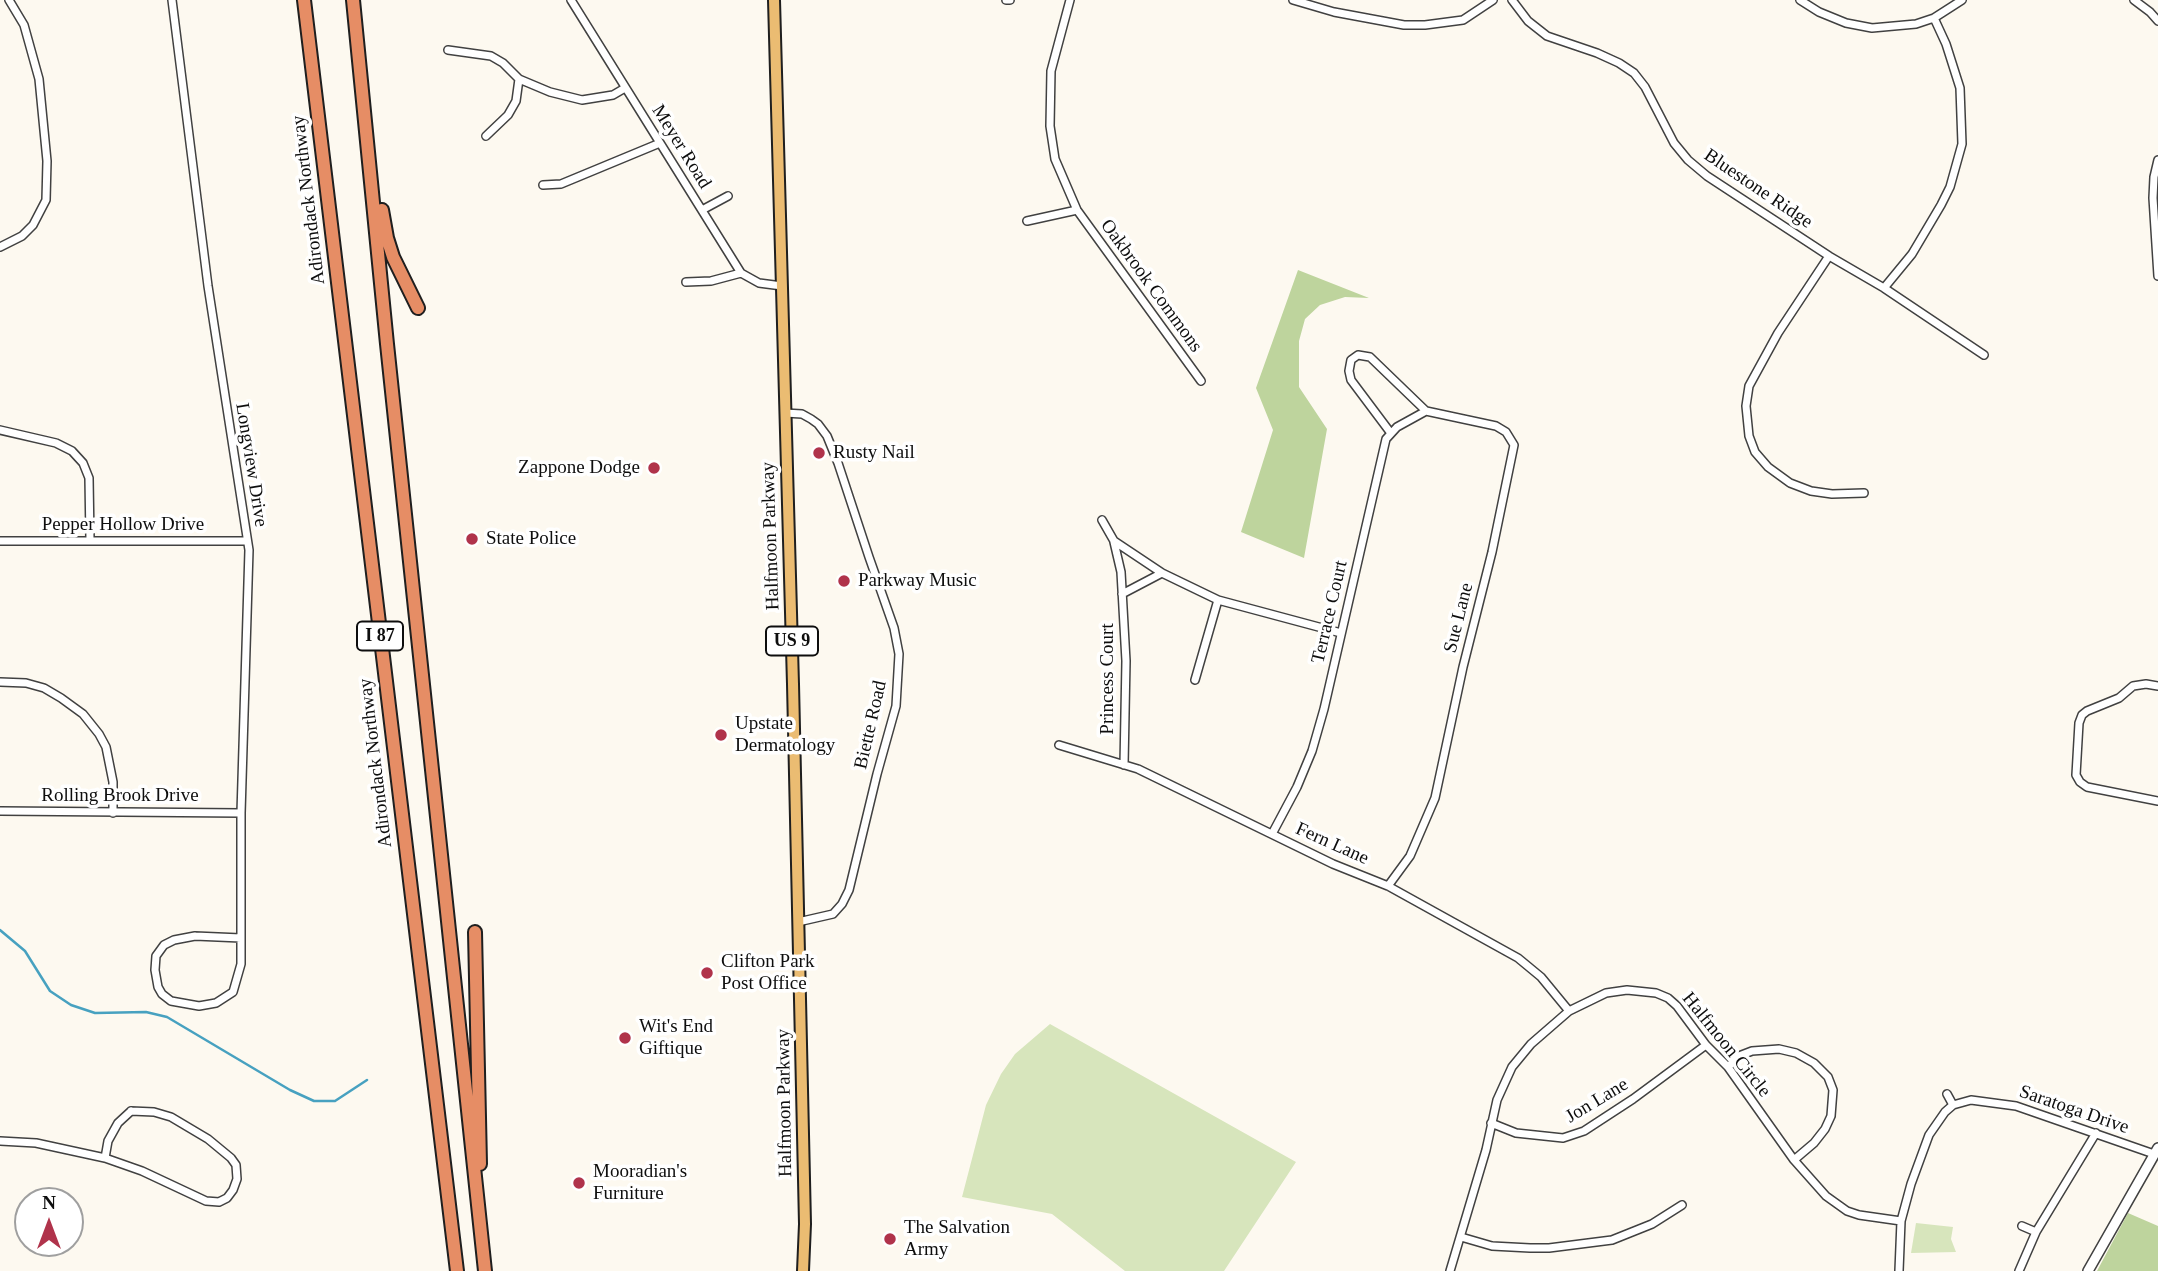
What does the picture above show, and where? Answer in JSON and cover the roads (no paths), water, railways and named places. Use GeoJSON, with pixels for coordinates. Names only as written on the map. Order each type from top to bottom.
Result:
{"type":"FeatureCollection","features":[{"type":"Feature","properties":{"kind":"highway","name":"Adirondack Northway"},"geometry":{"type":"LineString","coordinates":[[303,0],[457,1271]]}},
{"type":"Feature","properties":{"kind":"highway","name":"I 87"},"geometry":{"type":"LineString","coordinates":[[353,0],[388,358],[485,1271]]}},
{"type":"Feature","properties":{"kind":"highway"},"geometry":{"type":"LineString","coordinates":[[366,122],[387,238],[393,257],[418,307]]}},
{"type":"Feature","properties":{"kind":"highway"},"geometry":{"type":"LineString","coordinates":[[475,932],[481,1241]]}},
{"type":"Feature","properties":{"kind":"main road","name":"Halfmoon Parkway"},"geometry":{"type":"LineString","coordinates":[[774,5],[805,1211],[803,1271]]}},
{"type":"Feature","properties":{"kind":"street"},"geometry":{"type":"LineString","coordinates":[[0,247],[22,236],[33,225],[46,200],[47,161],[39,79],[24,25],[9,0]]}},
{"type":"Feature","properties":{"kind":"street","name":"Longview Drive"},"geometry":{"type":"LineString","coordinates":[[172,0],[208,286],[249,550],[241,813],[241,939],[239,977],[233,992],[216,1003],[189,1006],[171,1001],[162,994],[155,970],[156,956],[164,944],[195,936],[241,939]]}},
{"type":"Feature","properties":{"kind":"street","name":"Meyer Road"},"geometry":{"type":"LineString","coordinates":[[571,0],[741,273]]}},
{"type":"Feature","properties":{"kind":"street","name":"Oakbrook Commons"},"geometry":{"type":"LineString","coordinates":[[1070,0],[1051,71],[1049,126],[1055,159],[1076,210],[1201,381]]}},
{"type":"Feature","properties":{"kind":"street"},"geometry":{"type":"LineString","coordinates":[[1293,0],[1334,12],[1404,25],[1463,20],[1493,0]]}},
{"type":"Feature","properties":{"kind":"street","name":"Bluestone Ridge"},"geometry":{"type":"LineString","coordinates":[[1512,0],[1528,21],[1547,36],[1597,53],[1634,73],[1645,87],[1674,143],[1688,160],[1707,176],[1984,355]]}},
{"type":"Feature","properties":{"kind":"street"},"geometry":{"type":"LineString","coordinates":[[1800,0],[1846,23],[1872,27],[1894,27],[1934,18],[1962,0]]}},
{"type":"Feature","properties":{"kind":"street"},"geometry":{"type":"LineString","coordinates":[[2134,0],[2158,21]]}},
{"type":"Feature","properties":{"kind":"street"},"geometry":{"type":"LineString","coordinates":[[1884,288],[1912,254],[1941,205],[1950,187],[1962,144],[1960,88],[1946,44],[1934,18]]}},
{"type":"Feature","properties":{"kind":"street"},"geometry":{"type":"LineString","coordinates":[[448,50],[491,56],[503,62],[519,79],[550,92],[582,100],[613,95],[625,88]]}},
{"type":"Feature","properties":{"kind":"street"},"geometry":{"type":"LineString","coordinates":[[486,136],[508,115],[516,101],[519,79]]}},
{"type":"Feature","properties":{"kind":"street"},"geometry":{"type":"LineString","coordinates":[[544,185],[561,184],[660,143]]}},
{"type":"Feature","properties":{"kind":"street"},"geometry":{"type":"LineString","coordinates":[[2158,160],[2153,198],[2158,276]]}},
{"type":"Feature","properties":{"kind":"street"},"geometry":{"type":"LineString","coordinates":[[702,210],[728,196]]}},
{"type":"Feature","properties":{"kind":"street","name":"Oakbrook Commons"},"geometry":{"type":"LineString","coordinates":[[1027,221],[1076,210]]}},
{"type":"Feature","properties":{"kind":"street"},"geometry":{"type":"LineString","coordinates":[[1829,256],[1778,333],[1749,386],[1746,406],[1749,436],[1755,452],[1768,467],[1790,483],[1811,491],[1832,494],[1864,493]]}},
{"type":"Feature","properties":{"kind":"street"},"geometry":{"type":"LineString","coordinates":[[686,282],[711,281],[741,273],[759,283],[782,286]]}},
{"type":"Feature","properties":{"kind":"street"},"geometry":{"type":"LineString","coordinates":[[1358,355],[1370,357],[1426,411],[1408,419],[1390,432],[1351,380],[1351,360],[1358,355]]}},
{"type":"Feature","properties":{"kind":"street","name":"Sue Lane"},"geometry":{"type":"LineString","coordinates":[[1388,886],[1410,856],[1435,798],[1513,453],[1511,439],[1496,426],[1426,411]]}},
{"type":"Feature","properties":{"kind":"street","name":"Biette Road"},"geometry":{"type":"LineString","coordinates":[[785,413],[802,414],[818,424],[827,436],[894,628],[899,654],[896,706],[849,890],[832,915],[798,922]]}},
{"type":"Feature","properties":{"kind":"street"},"geometry":{"type":"LineString","coordinates":[[0,430],[56,443],[72,451],[83,463],[89,478],[90,540]]}},
{"type":"Feature","properties":{"kind":"street","name":"Terrace Court"},"geometry":{"type":"LineString","coordinates":[[1272,834],[1297,787],[1312,751],[1324,709],[1382,451],[1390,432]]}},
{"type":"Feature","properties":{"kind":"street","name":"Princess Court"},"geometry":{"type":"LineString","coordinates":[[1102,520],[1114,541],[1122,594],[1126,661],[1124,765]]}},
{"type":"Feature","properties":{"kind":"street","name":"Pepper Hollow Drive"},"geometry":{"type":"LineString","coordinates":[[0,541],[247,541]]}},
{"type":"Feature","properties":{"kind":"street","name":"Princess Court"},"geometry":{"type":"LineString","coordinates":[[1114,541],[1162,573],[1218,600],[1341,633]]}},
{"type":"Feature","properties":{"kind":"street"},"geometry":{"type":"LineString","coordinates":[[1122,594],[1162,573]]}},
{"type":"Feature","properties":{"kind":"street"},"geometry":{"type":"LineString","coordinates":[[1195,680],[1218,600]]}},
{"type":"Feature","properties":{"kind":"street"},"geometry":{"type":"LineString","coordinates":[[0,682],[26,683],[44,688],[83,714],[106,747],[113,782],[113,813]]}},
{"type":"Feature","properties":{"kind":"street"},"geometry":{"type":"LineString","coordinates":[[2158,686],[2133,686],[2119,698],[2082,715],[2079,723],[2076,775],[2087,787],[2158,801]]}},
{"type":"Feature","properties":{"kind":"street","name":"Fern Lane"},"geometry":{"type":"LineString","coordinates":[[1059,745],[1138,769],[1333,864],[1388,886],[1518,958],[1541,977],[1569,1011]]}},
{"type":"Feature","properties":{"kind":"street","name":"Rolling Brook Drive"},"geometry":{"type":"LineString","coordinates":[[0,811],[241,813]]}},
{"type":"Feature","properties":{"kind":"street","name":"Halfmoon Circle"},"geometry":{"type":"LineString","coordinates":[[1450,1271],[1497,1100],[1512,1067],[1531,1044],[1569,1011],[1606,993],[1628,990],[1656,993],[1677,1006],[1706,1045],[1728,1068],[1794,1160],[1826,1196],[1847,1211],[1859,1215],[1901,1221]]}},
{"type":"Feature","properties":{"kind":"street","name":"Jon Lane"},"geometry":{"type":"LineString","coordinates":[[1491,1123],[1516,1133],[1563,1138],[1584,1131],[1706,1045]]}},
{"type":"Feature","properties":{"kind":"street"},"geometry":{"type":"LineString","coordinates":[[1728,1068],[1739,1056],[1752,1051],[1779,1049],[1796,1053],[1814,1063],[1828,1077],[1833,1090],[1831,1116],[1814,1143],[1794,1160]]}},
{"type":"Feature","properties":{"kind":"street"},"geometry":{"type":"LineString","coordinates":[[1899,1271],[1901,1221],[1929,1135],[1953,1105],[1947,1094]]}},
{"type":"Feature","properties":{"kind":"street","name":"Saratoga Drive"},"geometry":{"type":"LineString","coordinates":[[1953,1105],[1971,1100],[2016,1105],[2156,1151]]}},
{"type":"Feature","properties":{"kind":"street"},"geometry":{"type":"LineString","coordinates":[[0,1141],[36,1143],[105,1158],[142,1171],[206,1201],[219,1202],[227,1198],[237,1179],[236,1166],[231,1158],[208,1139],[189,1126],[154,1112],[131,1111],[127,1114],[118,1123],[108,1141],[105,1158]]}},
{"type":"Feature","properties":{"kind":"street"},"geometry":{"type":"LineString","coordinates":[[2019,1271],[2036,1232],[2096,1132]]}},
{"type":"Feature","properties":{"kind":"street"},"geometry":{"type":"LineString","coordinates":[[2088,1271],[2156,1151]]}},
{"type":"Feature","properties":{"kind":"street"},"geometry":{"type":"LineString","coordinates":[[1461,1237],[1492,1246],[1530,1248],[1612,1240],[1652,1224],[1682,1205]]}},
{"type":"Feature","properties":{"kind":"street"},"geometry":{"type":"LineString","coordinates":[[2022,1226],[2036,1232]]}},
{"type":"Feature","properties":{"kind":"waterway"},"geometry":{"type":"LineString","coordinates":[[0,930],[25,951],[50,991],[71,1005],[95,1013],[146,1012],[167,1017],[290,1090],[314,1101],[335,1101],[367,1080]]}},
{"type":"Feature","properties":{"kind":"place","name":"Rusty Nail"},"geometry":{"type":"Point","coordinates":[819,453]}},
{"type":"Feature","properties":{"kind":"place","name":"Zappone Dodge"},"geometry":{"type":"Point","coordinates":[654,468]}},
{"type":"Feature","properties":{"kind":"place","name":"State Police"},"geometry":{"type":"Point","coordinates":[472,539]}},
{"type":"Feature","properties":{"kind":"place","name":"Parkway Music"},"geometry":{"type":"Point","coordinates":[844,581]}},
{"type":"Feature","properties":{"kind":"place","name":"Upstate Dermatology"},"geometry":{"type":"Point","coordinates":[721,735]}},
{"type":"Feature","properties":{"kind":"place","name":"Clifton Park Post Office"},"geometry":{"type":"Point","coordinates":[707,973]}},
{"type":"Feature","properties":{"kind":"place","name":"Wit's End Giftique"},"geometry":{"type":"Point","coordinates":[625,1038]}},
{"type":"Feature","properties":{"kind":"place","name":"Mooradian's Furniture"},"geometry":{"type":"Point","coordinates":[579,1183]}},
{"type":"Feature","properties":{"kind":"place","name":"The Salvation Army"},"geometry":{"type":"Point","coordinates":[890,1239]}}]}
